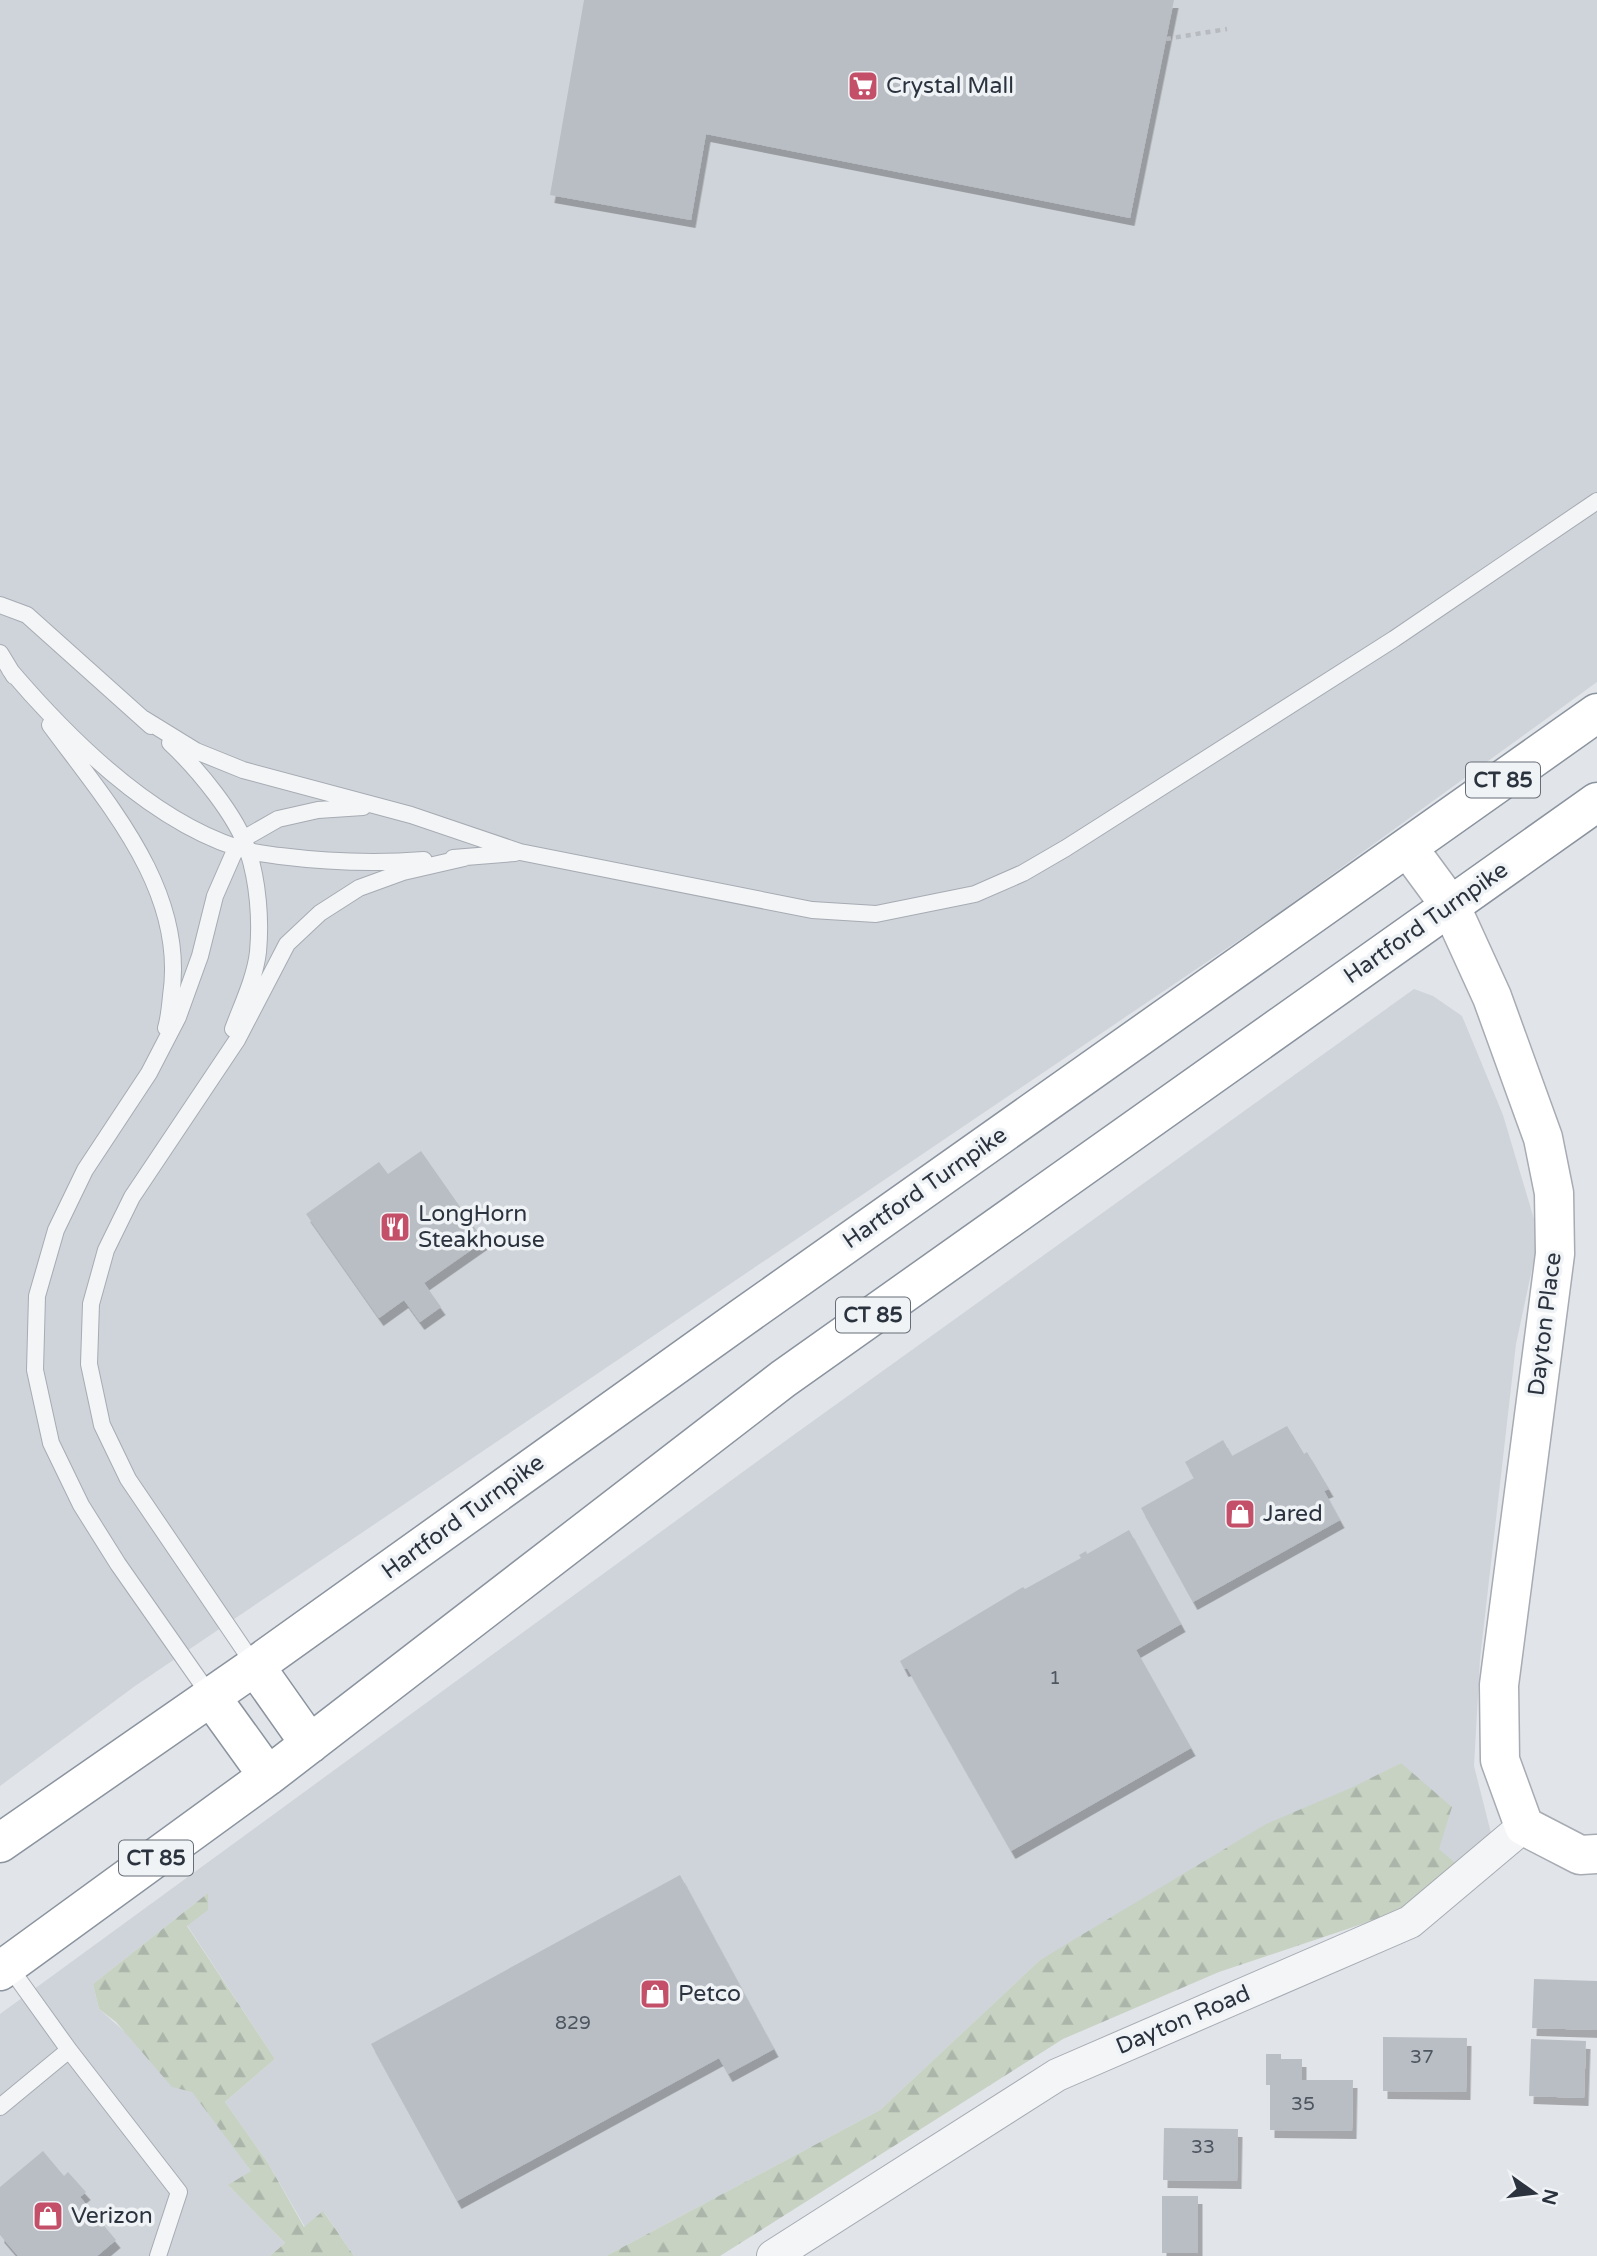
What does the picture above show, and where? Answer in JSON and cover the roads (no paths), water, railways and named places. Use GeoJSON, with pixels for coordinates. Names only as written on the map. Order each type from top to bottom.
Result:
{"type":"FeatureCollection","features":[{"type":"Feature","properties":{"kind":"main road","name":"Hartford Turnpike"},"geometry":{"type":"LineString","coordinates":[[0,1843],[255,1666],[740,1318],[1597,713]]}},
{"type":"Feature","properties":{"kind":"main road","name":"Hartford Turnpike"},"geometry":{"type":"LineString","coordinates":[[4,1968],[268,1776],[783,1380],[1597,802]]}},
{"type":"Feature","properties":{"kind":"main road","name":"Dayton Place"},"geometry":{"type":"LineString","coordinates":[[1408,848],[1450,905],[1497,1010],[1543,1138],[1554,1193],[1555,1254],[1499,1685],[1500,1760],[1524,1826]]}},
{"type":"Feature","properties":{"kind":"main road"},"geometry":{"type":"LineString","coordinates":[[255,1666],[310,1744]]}},
{"type":"Feature","properties":{"kind":"main road"},"geometry":{"type":"LineString","coordinates":[[211,1697],[268,1776]]}},
{"type":"Feature","properties":{"kind":"main road"},"geometry":{"type":"LineString","coordinates":[[1524,1826],[1580,1855],[1597,1854]]}},
{"type":"Feature","properties":{"kind":"street","name":"Dayton Road"},"geometry":{"type":"LineString","coordinates":[[773,2256],[1057,2075],[1410,1922],[1524,1826]]}},
{"type":"Feature","properties":{"kind":"lane"},"geometry":{"type":"LineString","coordinates":[[144,719],[196,751],[243,770],[411,815],[520,852],[812,909],[876,914],[975,894],[1023,873],[1394,639],[1597,501]]}},
{"type":"Feature","properties":{"kind":"lane"},"geometry":{"type":"LineString","coordinates":[[0,605],[26,615],[189,760],[217,796],[242,846],[258,904],[258,954],[221,1058],[196,1103]]}},
{"type":"Feature","properties":{"kind":"lane"},"geometry":{"type":"LineString","coordinates":[[0,653],[9,670],[121,821],[153,878],[169,923],[175,971],[167,1022],[149,1073]]}},
{"type":"Feature","properties":{"kind":"lane"},"geometry":{"type":"LineString","coordinates":[[9,670],[43,708],[142,797],[188,828],[242,846],[323,862],[416,861],[520,852]]}},
{"type":"Feature","properties":{"kind":"lane"},"geometry":{"type":"LineString","coordinates":[[211,1697],[118,1564],[81,1505],[51,1443],[35,1370],[37,1296],[55,1230],[85,1170],[149,1073],[178,1017],[200,956],[215,896],[242,846],[278,819],[318,810],[362,807],[411,815]]}},
{"type":"Feature","properties":{"kind":"lane"},"geometry":{"type":"LineString","coordinates":[[255,1666],[128,1479],[102,1425],[89,1364],[91,1304],[106,1250],[132,1197],[237,1040],[287,944],[320,913],[359,888],[403,872],[464,858]]}},
{"type":"Feature","properties":{"kind":"lane"},"geometry":{"type":"LineString","coordinates":[[4,1968],[180,2192],[158,2256]]}},
{"type":"Feature","properties":{"kind":"lane"},"geometry":{"type":"LineString","coordinates":[[0,2107],[69,2050]]}},
{"type":"Feature","properties":{"kind":"place","name":"Crystal Mall"},"geometry":{"type":"Point","coordinates":[863,86]}},
{"type":"Feature","properties":{"kind":"place","name":"LongHorn Steakhouse"},"geometry":{"type":"Point","coordinates":[395,1227]}},
{"type":"Feature","properties":{"kind":"place","name":"Jared"},"geometry":{"type":"Point","coordinates":[1240,1514]}},
{"type":"Feature","properties":{"kind":"place","name":"Petco"},"geometry":{"type":"Point","coordinates":[655,1994]}},
{"type":"Feature","properties":{"kind":"place","name":"Verizon"},"geometry":{"type":"Point","coordinates":[48,2216]}}]}
